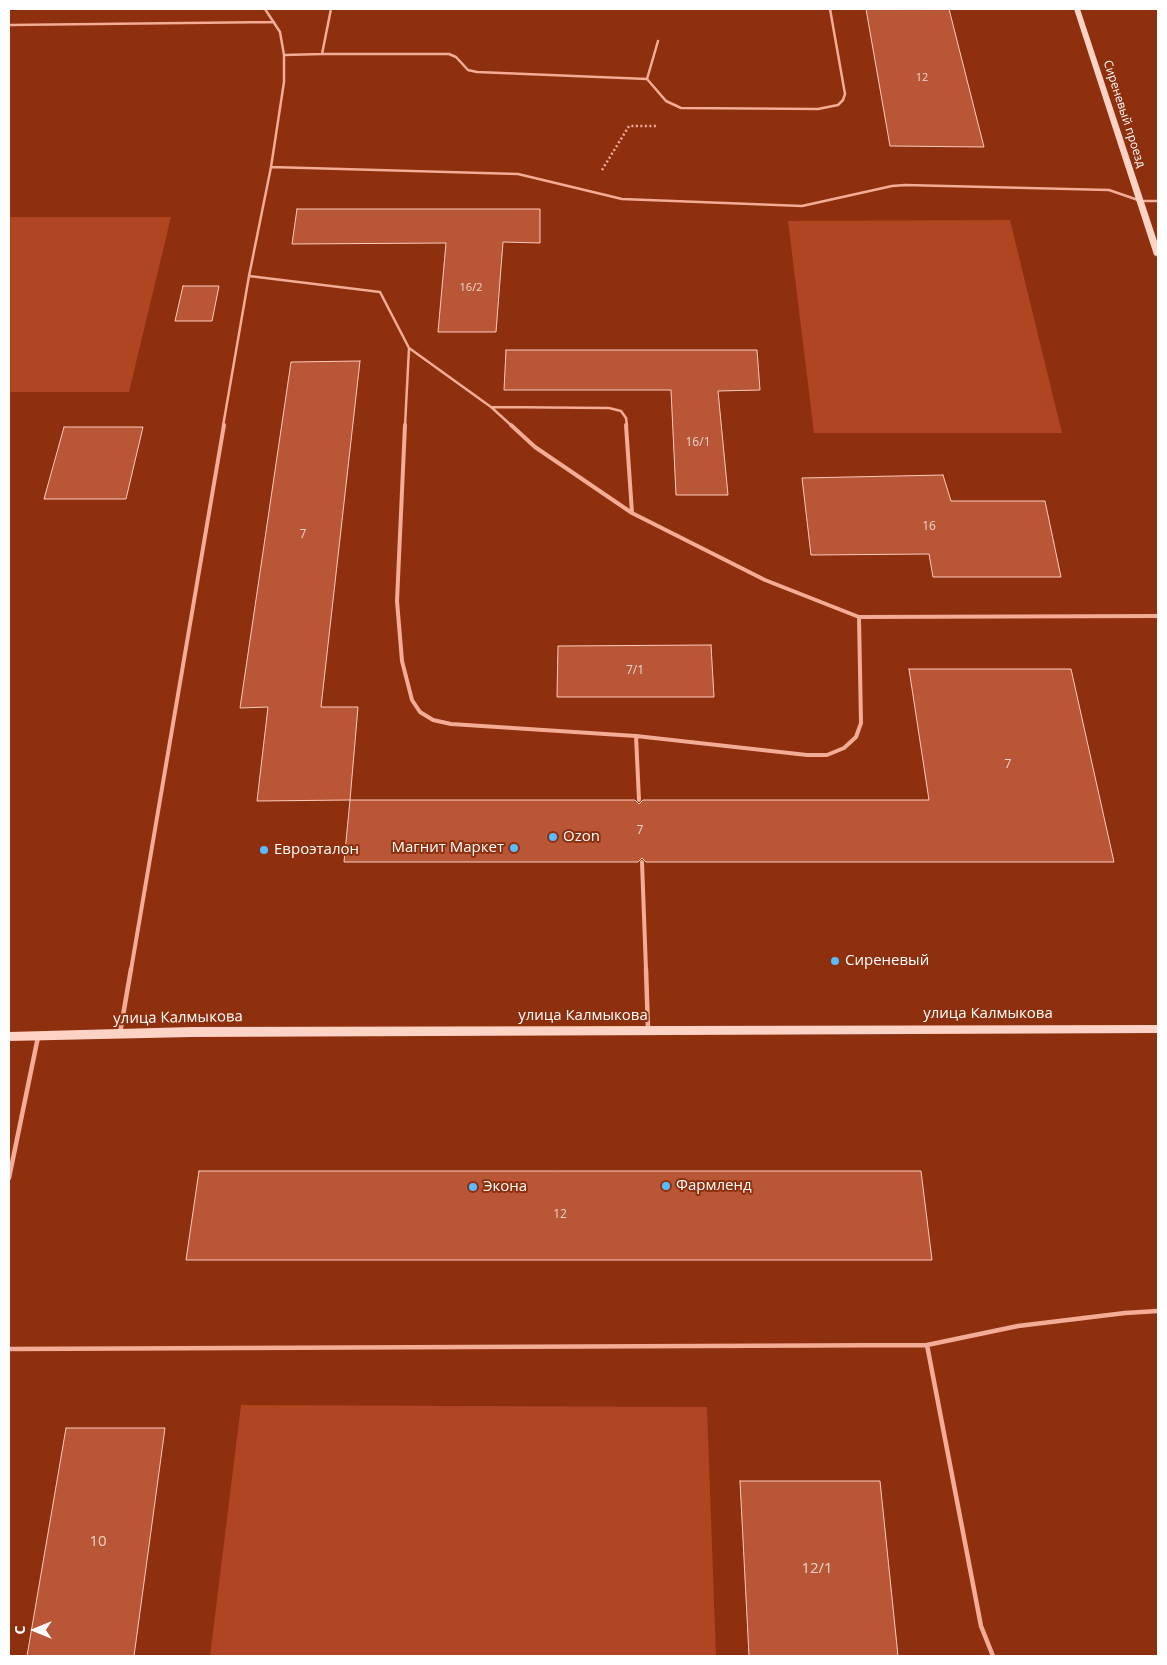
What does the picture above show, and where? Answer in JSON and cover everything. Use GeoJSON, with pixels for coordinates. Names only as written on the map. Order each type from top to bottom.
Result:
{"type":"FeatureCollection","features":[{"type":"Feature","properties":{"kind":"main road","name":"Сиреневый проезд"},"geometry":{"type":"LineString","coordinates":[[1077,9],[1158,255]]}},
{"type":"Feature","properties":{"kind":"main road","name":"улица Калмыкова"},"geometry":{"type":"LineString","coordinates":[[9,1037],[202,1032],[1158,1029]]}},
{"type":"Feature","properties":{"kind":"lane"},"geometry":{"type":"LineString","coordinates":[[119,1034],[249,276],[271,167],[284,82],[284,54],[280,32],[265,9]]}},
{"type":"Feature","properties":{"kind":"lane"},"geometry":{"type":"LineString","coordinates":[[322,54],[331,9]]}},
{"type":"Feature","properties":{"kind":"lane"},"geometry":{"type":"LineString","coordinates":[[284,54],[449,54],[456,57],[468,70],[477,72],[647,79],[666,101],[681,108],[818,110],[838,105],[843,100],[844,94],[830,9]]}},
{"type":"Feature","properties":{"kind":"lane"},"geometry":{"type":"LineString","coordinates":[[9,25],[274,22]]}},
{"type":"Feature","properties":{"kind":"lane"},"geometry":{"type":"LineString","coordinates":[[647,79],[658,41]]}},
{"type":"Feature","properties":{"kind":"lane"},"geometry":{"type":"LineString","coordinates":[[271,167],[518,174],[622,199],[796,206],[905,185],[1109,190],[1140,202],[1158,201]]}},
{"type":"Feature","properties":{"kind":"lane"},"geometry":{"type":"LineString","coordinates":[[249,276],[380,292],[409,348],[491,408],[535,447],[632,513],[765,580],[859,617],[1158,616]]}},
{"type":"Feature","properties":{"kind":"lane"},"geometry":{"type":"LineString","coordinates":[[409,348],[397,601],[402,660],[412,700],[420,712],[434,720],[452,724],[636,736],[807,755],[827,755],[844,748],[856,737],[861,723],[859,617]]}},
{"type":"Feature","properties":{"kind":"lane"},"geometry":{"type":"LineString","coordinates":[[491,408],[610,408],[621,411],[626,418],[632,513]]}},
{"type":"Feature","properties":{"kind":"lane"},"geometry":{"type":"LineString","coordinates":[[636,736],[639,800]]}},
{"type":"Feature","properties":{"kind":"lane"},"geometry":{"type":"LineString","coordinates":[[642,862],[648,1030]]}},
{"type":"Feature","properties":{"kind":"lane"},"geometry":{"type":"LineString","coordinates":[[9,1178],[38,1037]]}},
{"type":"Feature","properties":{"kind":"lane"},"geometry":{"type":"LineString","coordinates":[[9,1349],[927,1345],[1018,1326],[1125,1313],[1158,1311]]}},
{"type":"Feature","properties":{"kind":"lane"},"geometry":{"type":"LineString","coordinates":[[927,1345],[981,1626],[993,1656]]}},
{"type":"Feature","properties":{"kind":"path"},"geometry":{"type":"LineString","coordinates":[[588,191],[629,126]]}},
{"type":"Feature","properties":{"kind":"shaded area"},"geometry":{"type":"Polygon","coordinates":[[[9,217],[171,217],[129,392],[9,392],[9,217]]]}},
{"type":"Feature","properties":{"kind":"shaded area"},"geometry":{"type":"Polygon","coordinates":[[[1010,220],[1062,433],[814,433],[788,221],[1010,220]]]}},
{"type":"Feature","properties":{"kind":"shaded area"},"geometry":{"type":"Polygon","coordinates":[[[241,1405],[707,1407],[716,1656],[210,1656],[241,1405]]]}},
{"type":"Feature","properties":{"kind":"building"},"geometry":{"type":"Polygon","coordinates":[[[866,9],[949,9],[984,147],[890,146],[866,9]]]}},
{"type":"Feature","properties":{"kind":"building"},"geometry":{"type":"Polygon","coordinates":[[[297,209],[540,209],[540,243],[503,242],[496,332],[438,332],[446,243],[292,244],[297,209]]]}},
{"type":"Feature","properties":{"kind":"building"},"geometry":{"type":"Polygon","coordinates":[[[183,286],[219,286],[212,321],[175,321],[183,286]]]}},
{"type":"Feature","properties":{"kind":"building"},"geometry":{"type":"Polygon","coordinates":[[[506,350],[757,350],[760,390],[718,391],[728,495],[676,495],[671,390],[504,390],[506,350]]]}},
{"type":"Feature","properties":{"kind":"building"},"geometry":{"type":"Polygon","coordinates":[[[360,361],[321,707],[358,707],[350,800],[257,801],[268,707],[240,708],[291,362],[360,361]]]}},
{"type":"Feature","properties":{"kind":"building"},"geometry":{"type":"Polygon","coordinates":[[[64,427],[143,427],[126,499],[44,499],[64,427]]]}},
{"type":"Feature","properties":{"kind":"building"},"geometry":{"type":"Polygon","coordinates":[[[943,475],[951,501],[1045,501],[1061,577],[933,577],[929,554],[811,555],[802,478],[943,475]]]}},
{"type":"Feature","properties":{"kind":"building"},"geometry":{"type":"Polygon","coordinates":[[[711,645],[714,697],[557,697],[558,646],[711,645]]]}},
{"type":"Feature","properties":{"kind":"building"},"geometry":{"type":"Polygon","coordinates":[[[909,669],[1071,669],[1114,862],[646,862],[642,858],[638,862],[344,862],[350,800],[635,800],[639,804],[643,800],[929,800],[909,669]]]}},
{"type":"Feature","properties":{"kind":"building"},"geometry":{"type":"Polygon","coordinates":[[[199,1171],[921,1171],[932,1260],[186,1260],[199,1171]]]}},
{"type":"Feature","properties":{"kind":"building"},"geometry":{"type":"Polygon","coordinates":[[[66,1428],[165,1428],[134,1656],[27,1656],[66,1428]]]}},
{"type":"Feature","properties":{"kind":"building"},"geometry":{"type":"Polygon","coordinates":[[[740,1481],[880,1481],[898,1656],[749,1656],[740,1481]]]}},
{"type":"Feature","properties":{"kind":"place","name":"Ozon"},"geometry":{"type":"Point","coordinates":[553,837]}},
{"type":"Feature","properties":{"kind":"place","name":"Магнит Маркет"},"geometry":{"type":"Point","coordinates":[514,848]}},
{"type":"Feature","properties":{"kind":"place","name":"Евроэталон"},"geometry":{"type":"Point","coordinates":[264,850]}},
{"type":"Feature","properties":{"kind":"place","name":"Сиреневый"},"geometry":{"type":"Point","coordinates":[835,961]}},
{"type":"Feature","properties":{"kind":"place","name":"Фармленд"},"geometry":{"type":"Point","coordinates":[666,1186]}},
{"type":"Feature","properties":{"kind":"place","name":"Экона"},"geometry":{"type":"Point","coordinates":[473,1187]}}]}
